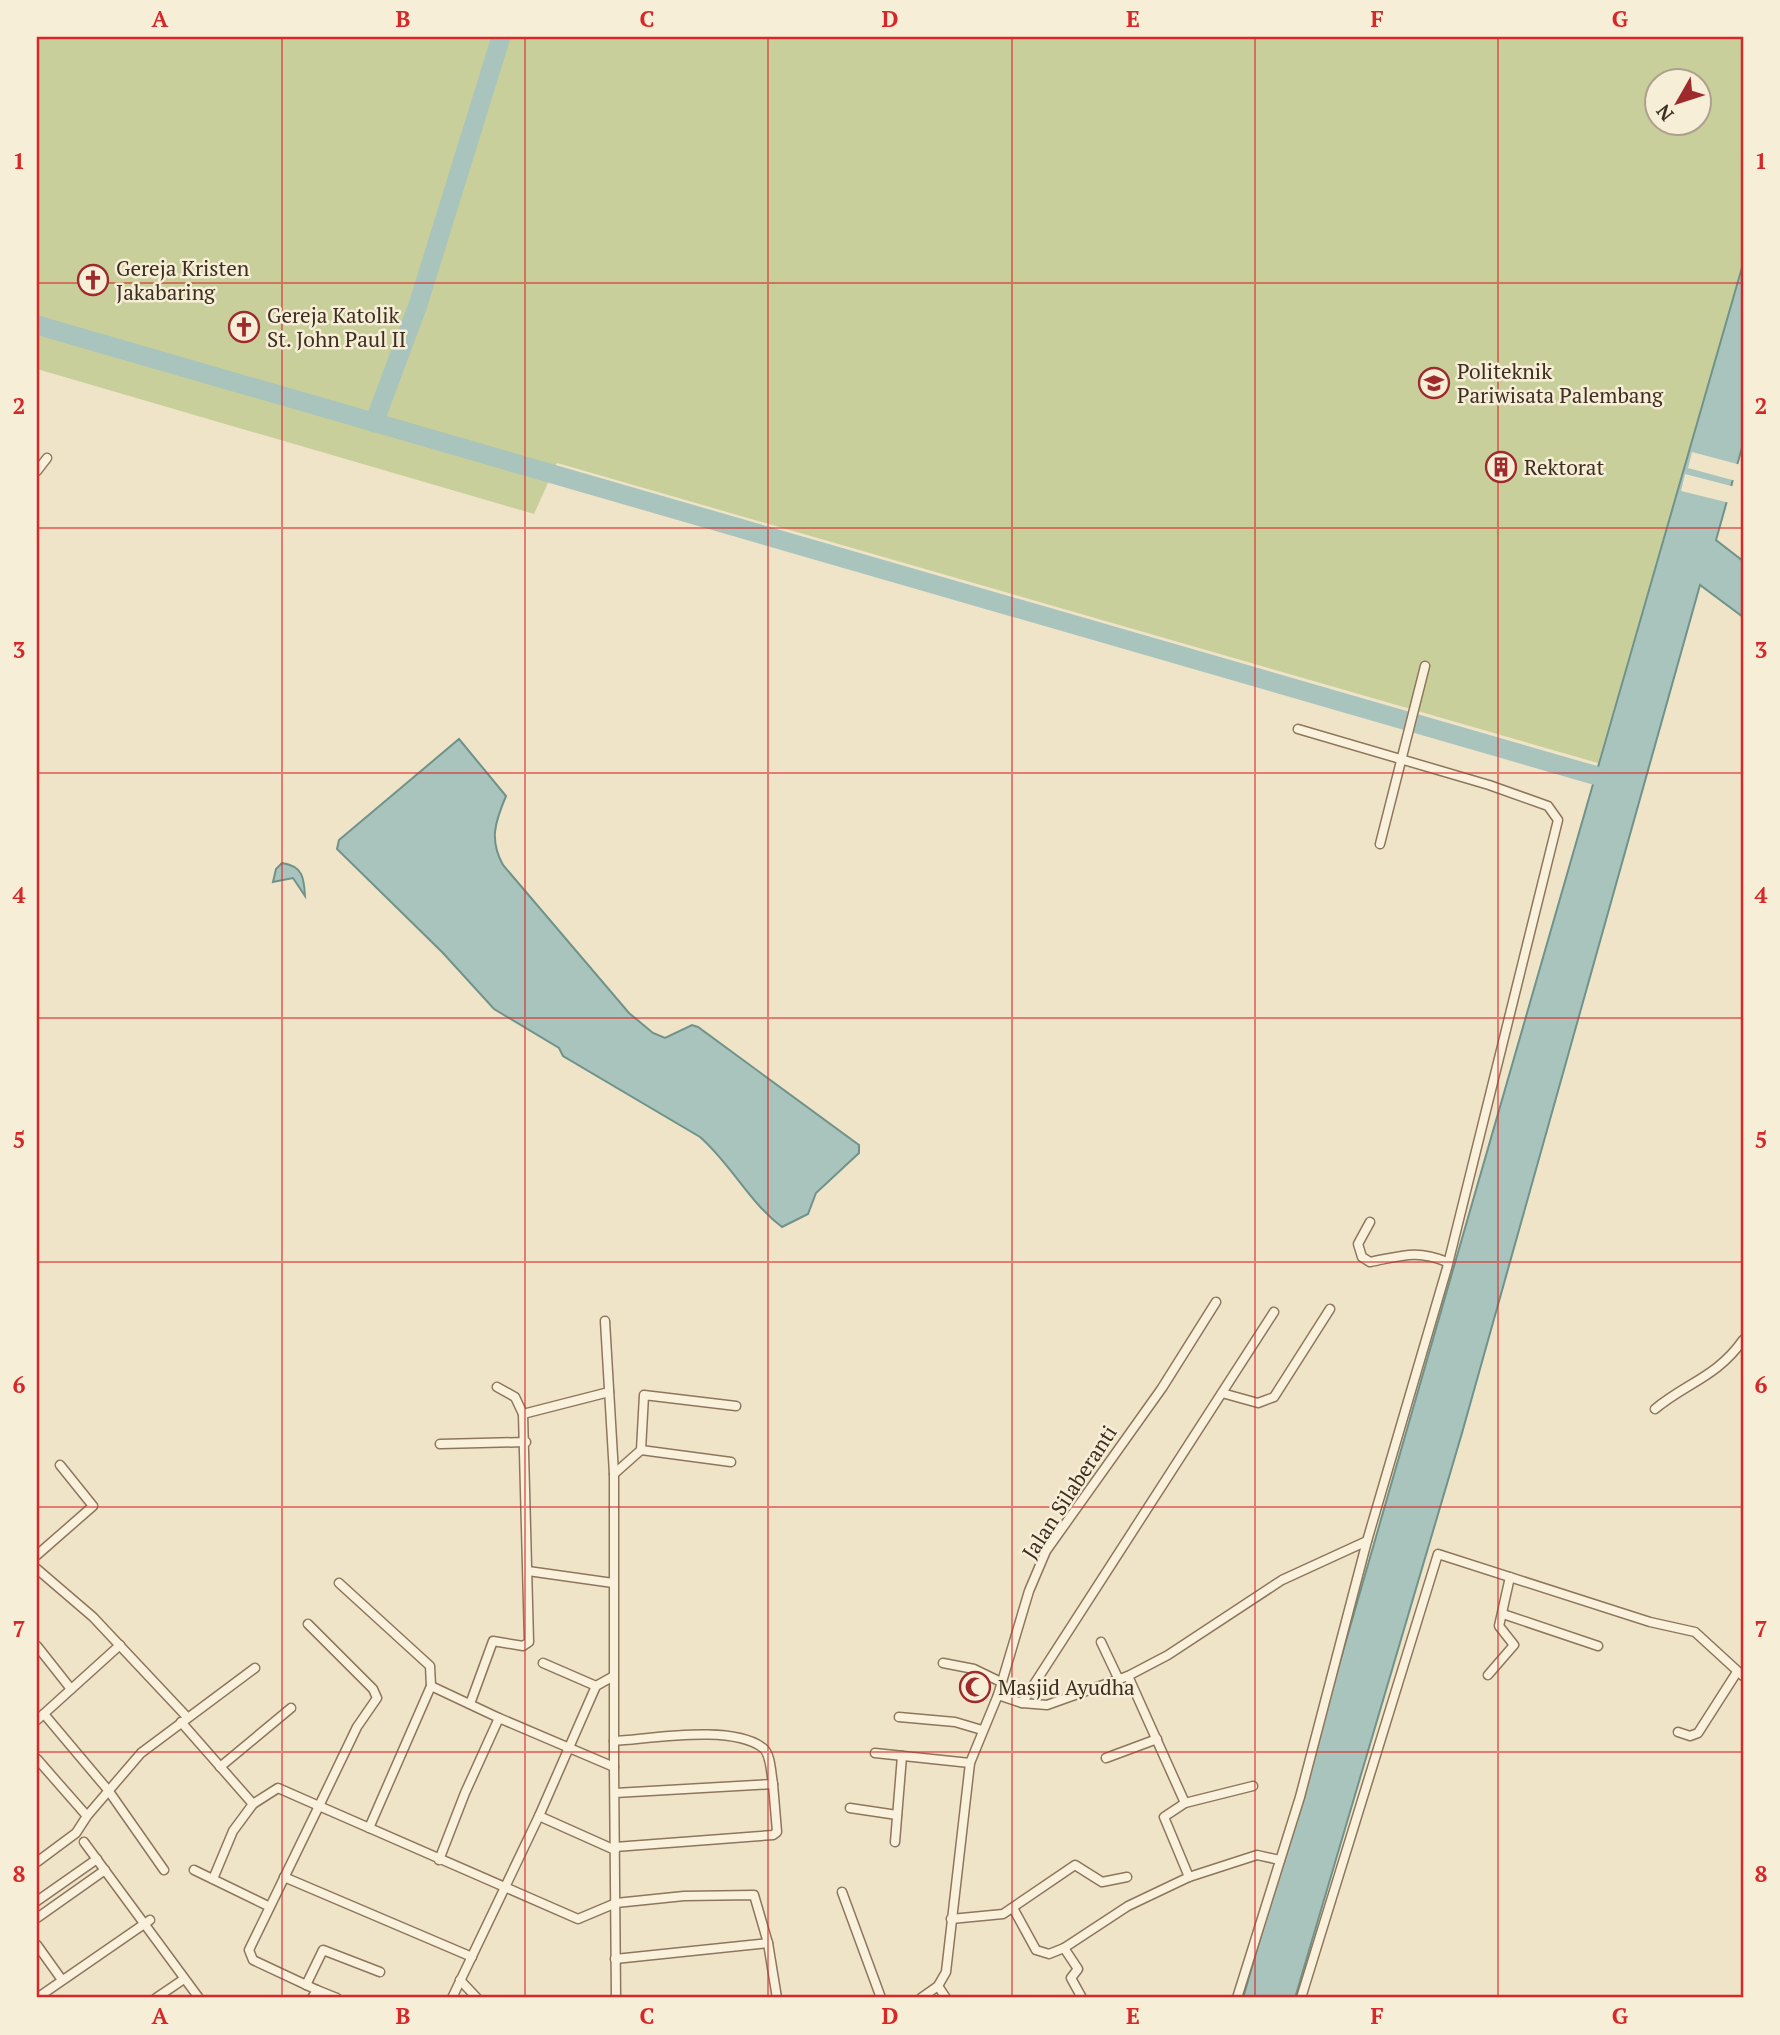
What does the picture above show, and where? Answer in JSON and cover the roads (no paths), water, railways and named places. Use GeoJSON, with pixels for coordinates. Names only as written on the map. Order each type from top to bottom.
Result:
{"type":"FeatureCollection","features":[{"type":"Feature","properties":{"kind":"street"},"geometry":{"type":"LineString","coordinates":[[37,471],[47,458]]}},
{"type":"Feature","properties":{"kind":"street"},"geometry":{"type":"LineString","coordinates":[[1380,844],[1425,666]]}},
{"type":"Feature","properties":{"kind":"street"},"geometry":{"type":"LineString","coordinates":[[1237,1998],[1300,1797],[1367,1541],[1447,1262],[1558,820],[1548,806],[1298,729]]}},
{"type":"Feature","properties":{"kind":"street"},"geometry":{"type":"LineString","coordinates":[[1370,1222],[1358,1244],[1362,1257],[1370,1262],[1427,1253],[1447,1262]]}},
{"type":"Feature","properties":{"kind":"street","name":"Jalan Silaberanti"},"geometry":{"type":"LineString","coordinates":[[937,1986],[946,1972],[970,1763],[998,1695],[1029,1591],[1046,1551],[1162,1388],[1216,1302]]}},
{"type":"Feature","properties":{"kind":"street"},"geometry":{"type":"LineString","coordinates":[[1223,1393],[1258,1403],[1274,1397],[1331,1309]]}},
{"type":"Feature","properties":{"kind":"street"},"geometry":{"type":"LineString","coordinates":[[1022,1703],[1274,1312]]}},
{"type":"Feature","properties":{"kind":"street"},"geometry":{"type":"LineString","coordinates":[[605,1321],[614,1474],[612,1677],[616,1998]]}},
{"type":"Feature","properties":{"kind":"street"},"geometry":{"type":"LineString","coordinates":[[1655,1409],[1674,1393],[1709,1376],[1743,1340]]}},
{"type":"Feature","properties":{"kind":"street"},"geometry":{"type":"LineString","coordinates":[[470,1704],[493,1641],[523,1646],[529,1642],[526,1442],[523,1414],[515,1397],[498,1388]]}},
{"type":"Feature","properties":{"kind":"street"},"geometry":{"type":"LineString","coordinates":[[523,1414],[609,1392]]}},
{"type":"Feature","properties":{"kind":"street"},"geometry":{"type":"LineString","coordinates":[[614,1474],[641,1450],[644,1395],[736,1406]]}},
{"type":"Feature","properties":{"kind":"street"},"geometry":{"type":"LineString","coordinates":[[440,1444],[526,1442]]}},
{"type":"Feature","properties":{"kind":"street"},"geometry":{"type":"LineString","coordinates":[[641,1450],[731,1462]]}},
{"type":"Feature","properties":{"kind":"street"},"geometry":{"type":"LineString","coordinates":[[37,1555],[93,1506],[60,1465]]}},
{"type":"Feature","properties":{"kind":"street"},"geometry":{"type":"LineString","coordinates":[[998,1695],[1022,1703],[1047,1705],[1119,1680],[1168,1654],[1282,1580],[1367,1541]]}},
{"type":"Feature","properties":{"kind":"street"},"geometry":{"type":"LineString","coordinates":[[1301,1998],[1438,1554],[1650,1622],[1703,1636],[1740,1674],[1698,1733],[1690,1736],[1678,1732]]}},
{"type":"Feature","properties":{"kind":"street"},"geometry":{"type":"LineString","coordinates":[[37,1569],[93,1617],[120,1645],[253,1804]]}},
{"type":"Feature","properties":{"kind":"street"},"geometry":{"type":"LineString","coordinates":[[528,1571],[613,1583]]}},
{"type":"Feature","properties":{"kind":"street"},"geometry":{"type":"LineString","coordinates":[[1488,1675],[1514,1645],[1499,1626],[1510,1577]]}},
{"type":"Feature","properties":{"kind":"street"},"geometry":{"type":"LineString","coordinates":[[339,1583],[430,1666],[431,1686],[369,1828]]}},
{"type":"Feature","properties":{"kind":"street"},"geometry":{"type":"LineString","coordinates":[[1503,1615],[1598,1646]]}},
{"type":"Feature","properties":{"kind":"street"},"geometry":{"type":"LineString","coordinates":[[308,1624],[373,1689],[377,1698],[357,1727],[250,1945],[251,1957],[306,1984],[315,1994],[337,1998]]}},
{"type":"Feature","properties":{"kind":"street"},"geometry":{"type":"LineString","coordinates":[[1101,1642],[1119,1680]]}},
{"type":"Feature","properties":{"kind":"street"},"geometry":{"type":"LineString","coordinates":[[37,1720],[120,1645]]}},
{"type":"Feature","properties":{"kind":"street"},"geometry":{"type":"LineString","coordinates":[[37,1646],[71,1689]]}},
{"type":"Feature","properties":{"kind":"street"},"geometry":{"type":"LineString","coordinates":[[543,1662],[596,1686]]}},
{"type":"Feature","properties":{"kind":"street"},"geometry":{"type":"LineString","coordinates":[[943,1663],[974,1669],[1001,1682]]}},
{"type":"Feature","properties":{"kind":"street"},"geometry":{"type":"LineString","coordinates":[[37,1862],[76,1833],[86,1816],[141,1753],[255,1668]]}},
{"type":"Feature","properties":{"kind":"street"},"geometry":{"type":"LineString","coordinates":[[1128,1676],[1185,1802]]}},
{"type":"Feature","properties":{"kind":"street"},"geometry":{"type":"LineString","coordinates":[[452,1998],[596,1686],[612,1677]]}},
{"type":"Feature","properties":{"kind":"street"},"geometry":{"type":"LineString","coordinates":[[431,1686],[614,1767]]}},
{"type":"Feature","properties":{"kind":"street"},"geometry":{"type":"LineString","coordinates":[[220,1767],[291,1708]]}},
{"type":"Feature","properties":{"kind":"street"},"geometry":{"type":"LineString","coordinates":[[44,1714],[108,1790],[164,1870]]}},
{"type":"Feature","properties":{"kind":"street"},"geometry":{"type":"LineString","coordinates":[[899,1717],[955,1722],[982,1730]]}},
{"type":"Feature","properties":{"kind":"street"},"geometry":{"type":"LineString","coordinates":[[439,1860],[465,1793],[499,1718]]}},
{"type":"Feature","properties":{"kind":"street"},"geometry":{"type":"LineString","coordinates":[[538,1816],[615,1848],[773,1835],[777,1832],[778,1814],[773,1784],[766,1753],[762,1748],[738,1738],[712,1735],[614,1741]]}},
{"type":"Feature","properties":{"kind":"street"},"geometry":{"type":"LineString","coordinates":[[1105,1758],[1157,1739]]}},
{"type":"Feature","properties":{"kind":"street"},"geometry":{"type":"LineString","coordinates":[[875,1753],[970,1763]]}},
{"type":"Feature","properties":{"kind":"street"},"geometry":{"type":"LineString","coordinates":[[895,1842],[902,1756]]}},
{"type":"Feature","properties":{"kind":"street"},"geometry":{"type":"LineString","coordinates":[[37,1759],[86,1816]]}},
{"type":"Feature","properties":{"kind":"street"},"geometry":{"type":"LineString","coordinates":[[615,1793],[773,1784]]}},
{"type":"Feature","properties":{"kind":"street"},"geometry":{"type":"LineString","coordinates":[[1189,1877],[1164,1816],[1185,1802],[1253,1786]]}},
{"type":"Feature","properties":{"kind":"street"},"geometry":{"type":"LineString","coordinates":[[213,1879],[233,1831],[253,1804],[278,1788],[503,1889],[578,1919],[616,1903],[684,1896],[756,1896],[777,1998]]}},
{"type":"Feature","properties":{"kind":"street"},"geometry":{"type":"LineString","coordinates":[[850,1808],[897,1815]]}},
{"type":"Feature","properties":{"kind":"street"},"geometry":{"type":"LineString","coordinates":[[84,1842],[147,1922],[198,1998]]}},
{"type":"Feature","properties":{"kind":"street"},"geometry":{"type":"LineString","coordinates":[[1013,1908],[1042,1954],[1064,1948],[1128,1906],[1189,1877],[1256,1855],[1280,1860]]}},
{"type":"Feature","properties":{"kind":"street"},"geometry":{"type":"LineString","coordinates":[[37,1901],[97,1859]]}},
{"type":"Feature","properties":{"kind":"street"},"geometry":{"type":"LineString","coordinates":[[951,1919],[993,1917],[1013,1908],[1075,1865],[1102,1882],[1127,1877]]}},
{"type":"Feature","properties":{"kind":"street"},"geometry":{"type":"LineString","coordinates":[[37,1918],[105,1870]]}},
{"type":"Feature","properties":{"kind":"street"},"geometry":{"type":"LineString","coordinates":[[194,1870],[268,1906]]}},
{"type":"Feature","properties":{"kind":"street"},"geometry":{"type":"LineString","coordinates":[[284,1877],[472,1957]]}},
{"type":"Feature","properties":{"kind":"street"},"geometry":{"type":"LineString","coordinates":[[842,1892],[881,1998]]}},
{"type":"Feature","properties":{"kind":"street"},"geometry":{"type":"LineString","coordinates":[[37,1998],[147,1922]]}},
{"type":"Feature","properties":{"kind":"street"},"geometry":{"type":"LineString","coordinates":[[615,1959],[768,1944]]}},
{"type":"Feature","properties":{"kind":"street"},"geometry":{"type":"LineString","coordinates":[[37,1945],[62,1980]]}},
{"type":"Feature","properties":{"kind":"street"},"geometry":{"type":"LineString","coordinates":[[1064,1948],[1078,1969],[1071,1978],[1082,1998]]}},
{"type":"Feature","properties":{"kind":"street"},"geometry":{"type":"LineString","coordinates":[[306,1984],[321,1952],[326,1950],[380,1972]]}},
{"type":"Feature","properties":{"kind":"street"},"geometry":{"type":"LineString","coordinates":[[156,1998],[184,1979]]}},
{"type":"Feature","properties":{"kind":"street"},"geometry":{"type":"LineString","coordinates":[[460,1980],[477,1998]]}},
{"type":"Feature","properties":{"kind":"street"},"geometry":{"type":"LineString","coordinates":[[921,1998],[937,1986],[946,1998]]}},
{"type":"Feature","properties":{"kind":"water"},"geometry":{"type":"Polygon","coordinates":[[[1743,264],[1743,444],[1716,540],[1743,561],[1743,617],[1700,585],[1462,1433],[1295,1998],[1243,1998],[1743,264]]]}},
{"type":"Feature","properties":{"kind":"water"},"geometry":{"type":"Polygon","coordinates":[[[459,739],[506,796],[495,831],[496,847],[503,865],[629,1013],[653,1033],[665,1038],[692,1025],[698,1027],[859,1145],[859,1153],[816,1193],[808,1214],[782,1227],[770,1217],[700,1137],[563,1056],[559,1048],[494,1009],[443,953],[337,849],[339,840],[459,739]]]}},
{"type":"Feature","properties":{"kind":"water"},"geometry":{"type":"Polygon","coordinates":[[[282,863],[294,867],[301,874],[305,896],[293,878],[273,882],[276,869],[282,863]]]}},
{"type":"Feature","properties":{"kind":"waterway"},"geometry":{"type":"LineString","coordinates":[[374,423],[418,305],[501,37]]}},
{"type":"Feature","properties":{"kind":"waterway"},"geometry":{"type":"LineString","coordinates":[[37,325],[1594,775]]}},
{"type":"Feature","properties":{"kind":"place","name":"Gereja Kristen Jakabaring"},"geometry":{"type":"Point","coordinates":[93,280]}},
{"type":"Feature","properties":{"kind":"place","name":"Gereja Katolik St. John Paul II"},"geometry":{"type":"Point","coordinates":[244,327]}},
{"type":"Feature","properties":{"kind":"place","name":"Politeknik Pariwisata Palembang"},"geometry":{"type":"Point","coordinates":[1434,383]}},
{"type":"Feature","properties":{"kind":"place","name":"Rektorat"},"geometry":{"type":"Point","coordinates":[1501,467]}},
{"type":"Feature","properties":{"kind":"place","name":"Masjid Ayudha"},"geometry":{"type":"Point","coordinates":[975,1687]}}]}
